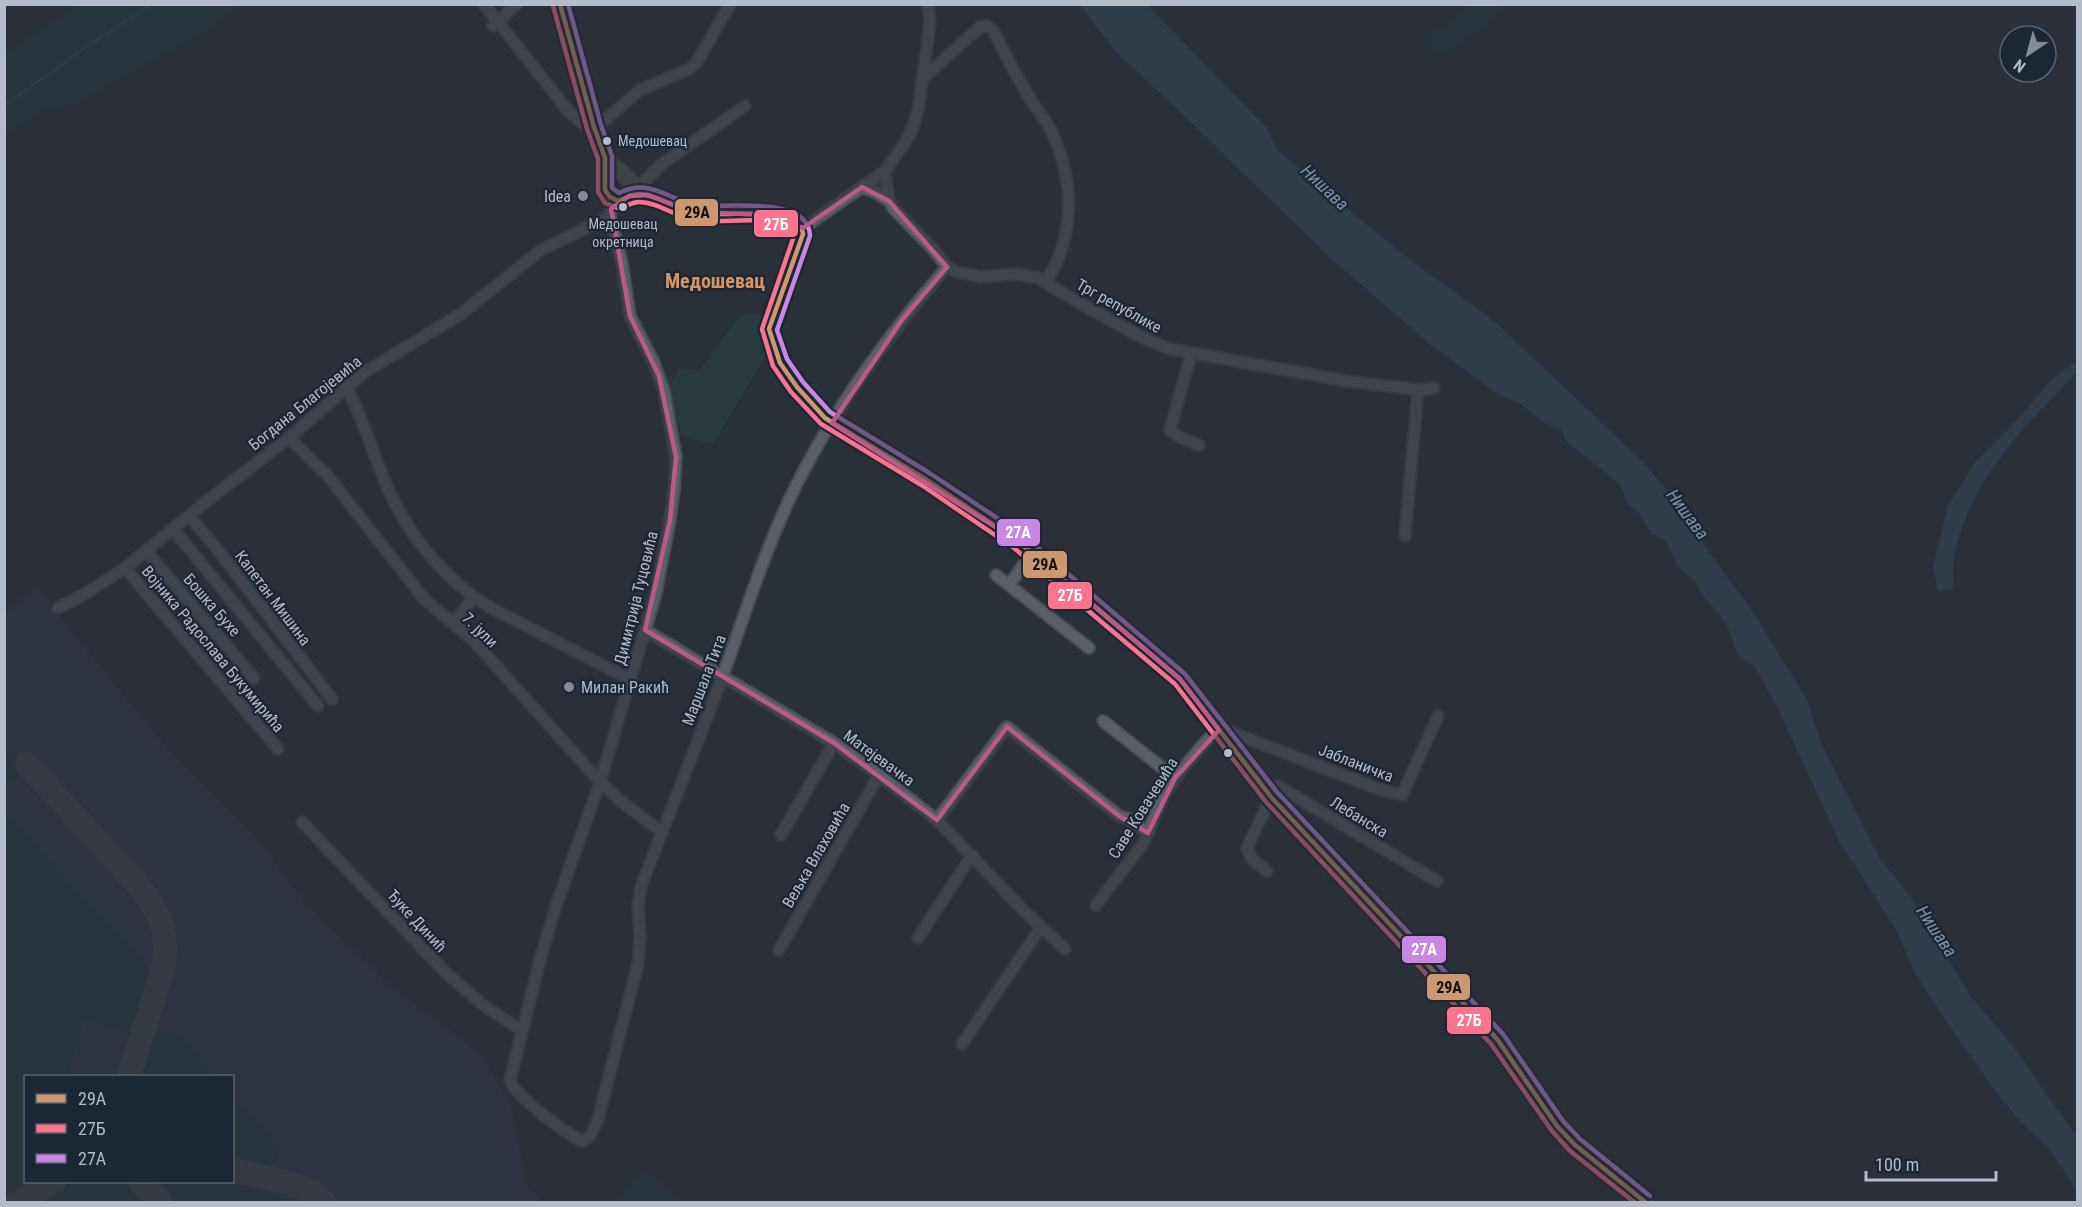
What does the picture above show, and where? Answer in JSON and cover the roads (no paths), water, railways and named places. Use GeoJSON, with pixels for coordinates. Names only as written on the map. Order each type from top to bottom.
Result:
{"type":"FeatureCollection","features":[{"type":"Feature","properties":{"kind":"street"},"geometry":{"type":"LineString","coordinates":[[484,4],[495,24],[569,112],[582,123],[594,127]]}},
{"type":"Feature","properties":{"kind":"street"},"geometry":{"type":"LineString","coordinates":[[495,24],[517,4]]}},
{"type":"Feature","properties":{"kind":"street"},"geometry":{"type":"LineString","coordinates":[[560,4],[604,159],[605,189],[624,198],[697,213],[742,213],[782,217],[792,220],[802,229],[803,234],[770,324],[769,333],[780,363],[818,411],[832,423],[927,480],[1032,552],[1180,679],[1269,794],[1497,1039],[1557,1126],[1575,1145],[1645,1203]]}},
{"type":"Feature","properties":{"kind":"street"},"geometry":{"type":"LineString","coordinates":[[594,127],[640,90],[691,68],[697,62],[730,4]]}},
{"type":"Feature","properties":{"kind":"street"},"geometry":{"type":"LineString","coordinates":[[802,229],[885,171],[911,132],[918,111],[930,21],[928,4]]}},
{"type":"Feature","properties":{"kind":"street"},"geometry":{"type":"LineString","coordinates":[[922,79],[980,27],[986,26],[993,30],[1029,97],[1051,131],[1070,194],[1062,251],[1046,282]]}},
{"type":"Feature","properties":{"kind":"street","name":"Богдана Благојевића"},"geometry":{"type":"LineString","coordinates":[[58,608],[85,594],[125,568],[289,438],[365,372],[461,314],[541,250],[624,198],[662,164],[745,106]]}},
{"type":"Feature","properties":{"kind":"street"},"geometry":{"type":"LineString","coordinates":[[604,159],[629,177],[624,198]]}},
{"type":"Feature","properties":{"kind":"street"},"geometry":{"type":"LineString","coordinates":[[885,171],[889,201]]}},
{"type":"Feature","properties":{"kind":"street"},"geometry":{"type":"LineString","coordinates":[[606,180],[612,174],[621,173]]}},
{"type":"Feature","properties":{"kind":"street"},"geometry":{"type":"LineString","coordinates":[[862,187],[889,201],[898,215],[923,238],[947,267]]}},
{"type":"Feature","properties":{"kind":"street","name":"Димитрија Туцовића"},"geometry":{"type":"LineString","coordinates":[[584,1141],[568,1134],[516,1092],[510,1080],[521,1030],[558,900],[600,782],[656,593],[670,520],[676,457],[664,391],[630,316],[622,263],[624,198]]}},
{"type":"Feature","properties":{"kind":"street","name":"Трг републике"},"geometry":{"type":"LineString","coordinates":[[947,267],[970,275],[1028,275],[1046,282],[1143,338],[1170,349],[1336,379],[1418,390],[1434,388]]}},
{"type":"Feature","properties":{"kind":"street","name":"Маршала Тита"},"geometry":{"type":"LineString","coordinates":[[584,1141],[595,1128],[638,964],[640,948],[638,904],[641,888],[723,676],[783,512],[801,474],[844,403],[902,320],[947,267]]}},
{"type":"Feature","properties":{"kind":"street"},"geometry":{"type":"LineString","coordinates":[[1191,354],[1170,430],[1179,437],[1199,445]]}},
{"type":"Feature","properties":{"kind":"street"},"geometry":{"type":"LineString","coordinates":[[347,388],[398,509],[433,559],[448,576],[473,597],[631,680]]}},
{"type":"Feature","properties":{"kind":"street"},"geometry":{"type":"LineString","coordinates":[[1405,536],[1418,390]]}},
{"type":"Feature","properties":{"kind":"street","name":"7. јули"},"geometry":{"type":"LineString","coordinates":[[289,438],[327,475],[425,600],[473,640],[600,782],[623,803],[662,832]]}},
{"type":"Feature","properties":{"kind":"street","name":"Капетан Мишина"},"geometry":{"type":"LineString","coordinates":[[189,516],[214,544],[332,699]]}},
{"type":"Feature","properties":{"kind":"street"},"geometry":{"type":"LineString","coordinates":[[173,529],[318,706]]}},
{"type":"Feature","properties":{"kind":"street","name":"Бошка Бухе"},"geometry":{"type":"LineString","coordinates":[[146,551],[255,678]]}},
{"type":"Feature","properties":{"kind":"street"},"geometry":{"type":"LineString","coordinates":[[1010,584],[1032,552]]}},
{"type":"Feature","properties":{"kind":"street","name":"Војника Радослава Букумирића"},"geometry":{"type":"LineString","coordinates":[[125,568],[278,749]]}},
{"type":"Feature","properties":{"kind":"street"},"geometry":{"type":"LineString","coordinates":[[996,575],[1089,648]]}},
{"type":"Feature","properties":{"kind":"street"},"geometry":{"type":"LineString","coordinates":[[454,624],[473,597]]}},
{"type":"Feature","properties":{"kind":"street","name":"Матејевачка"},"geometry":{"type":"LineString","coordinates":[[645,630],[834,743],[879,775],[937,820],[1065,949]]}},
{"type":"Feature","properties":{"kind":"street","name":"Јабланичка"},"geometry":{"type":"LineString","coordinates":[[1219,730],[1228,731],[1381,790],[1402,795],[1438,716]]}},
{"type":"Feature","properties":{"kind":"street"},"geometry":{"type":"LineString","coordinates":[[1103,721],[1175,778]]}},
{"type":"Feature","properties":{"kind":"street"},"geometry":{"type":"LineString","coordinates":[[937,820],[1007,727],[1119,816],[1127,818],[1148,833]]}},
{"type":"Feature","properties":{"kind":"street","name":"Саве Ковачевића"},"geometry":{"type":"LineString","coordinates":[[1096,905],[1143,844],[1162,799],[1175,778],[1206,741],[1219,730]]}},
{"type":"Feature","properties":{"kind":"street"},"geometry":{"type":"LineString","coordinates":[[781,835],[834,743]]}},
{"type":"Feature","properties":{"kind":"street","name":"Вељка Влаховића"},"geometry":{"type":"LineString","coordinates":[[779,950],[879,775]]}},
{"type":"Feature","properties":{"kind":"street","name":"Лебанска"},"geometry":{"type":"LineString","coordinates":[[1269,794],[1273,786],[1278,786],[1437,881]]}},
{"type":"Feature","properties":{"kind":"street"},"geometry":{"type":"LineString","coordinates":[[1266,871],[1252,859],[1247,848],[1269,794]]}},
{"type":"Feature","properties":{"kind":"street","name":"Ђуке Динић"},"geometry":{"type":"LineString","coordinates":[[302,822],[444,971],[483,1005],[521,1030]]}},
{"type":"Feature","properties":{"kind":"street"},"geometry":{"type":"LineString","coordinates":[[918,938],[972,855]]}},
{"type":"Feature","properties":{"kind":"street"},"geometry":{"type":"LineString","coordinates":[[962,1044],[1041,927]]}},
{"type":"Feature","properties":{"kind":"water"},"geometry":{"type":"Polygon","coordinates":[[[1080,5],[1147,5],[1267,128],[1277,150],[1405,256],[1493,320],[1646,465],[1674,500],[1751,609],[1806,698],[1821,743],[1880,859],[1910,896],[1971,997],[2017,1051],[2077,1135],[2077,1191],[2049,1149],[2016,1117],[1990,1084],[1944,1018],[1914,971],[1896,929],[1840,843],[1778,709],[1755,667],[1738,656],[1728,628],[1720,615],[1704,598],[1696,582],[1678,567],[1666,541],[1651,533],[1638,512],[1627,503],[1620,484],[1566,441],[1561,429],[1548,425],[1520,404],[1498,394],[1431,345],[1336,263],[1114,50],[1080,5]]]}},
{"type":"Feature","properties":{"kind":"water"},"geometry":{"type":"Polygon","coordinates":[[[2077,360],[2077,372],[2020,434],[1986,479],[1972,503],[1962,529],[1954,556],[1953,589],[1938,591],[1933,567],[1948,505],[1974,464],[2014,423],[2050,381],[2077,360]]]}},
{"type":"Feature","properties":{"kind":"waterway"},"geometry":{"type":"LineString","coordinates":[[4,106],[82,50],[152,4]]}},
{"type":"Feature","properties":{"kind":"place","name":"Медошевац"},"geometry":{"type":"Point","coordinates":[607,141]}},
{"type":"Feature","properties":{"kind":"place","name":"Idea"},"geometry":{"type":"Point","coordinates":[583,196]}},
{"type":"Feature","properties":{"kind":"place","name":"Медошевац окретница"},"geometry":{"type":"Point","coordinates":[623,207]}},
{"type":"Feature","properties":{"kind":"place","name":"Милан Ракић"},"geometry":{"type":"Point","coordinates":[569,687]}},
{"type":"Feature","properties":{"kind":"district","name":"Медошевац"},"geometry":{"type":"Point","coordinates":[715,281]}},
{"type":"Feature","properties":{"kind":"water label","name":"Нишава"},"geometry":{"type":"Point","coordinates":[1325,187]}},
{"type":"Feature","properties":{"kind":"water label","name":"Нишава"},"geometry":{"type":"Point","coordinates":[1688,514]}},
{"type":"Feature","properties":{"kind":"water label","name":"Нишава"},"geometry":{"type":"Point","coordinates":[1937,931]}}]}
